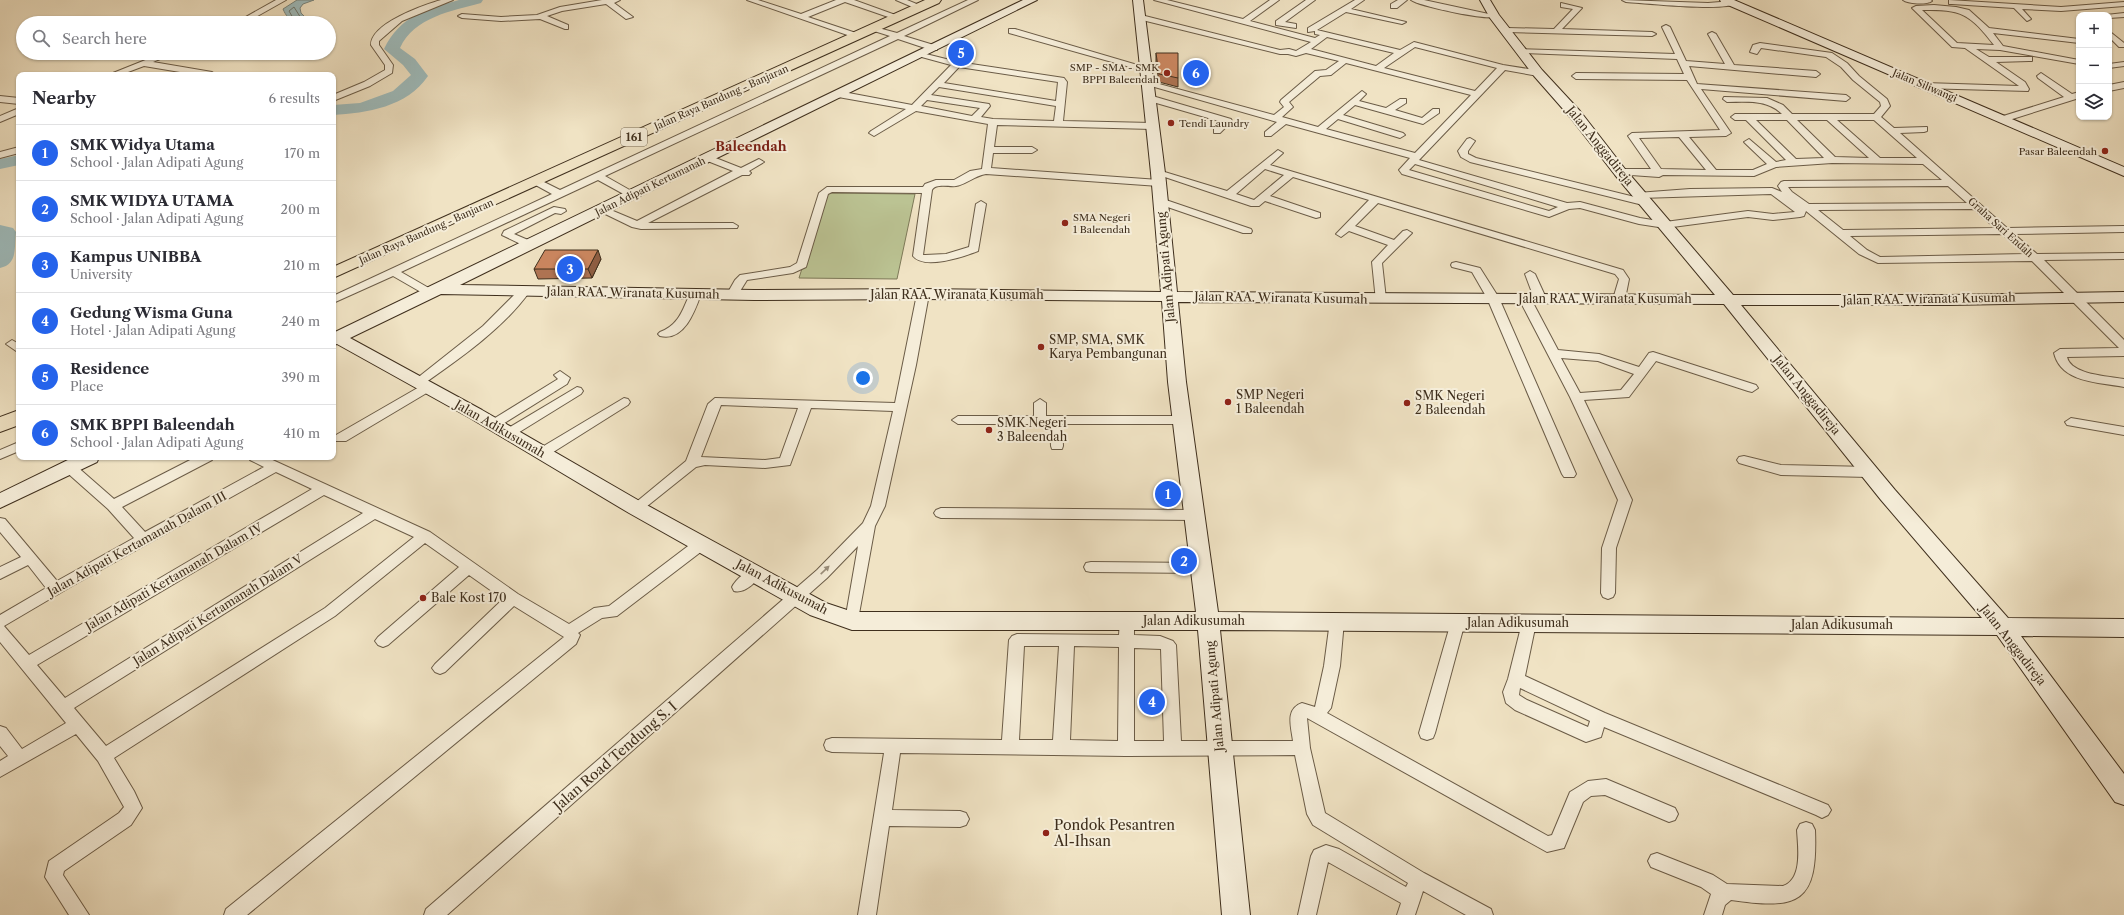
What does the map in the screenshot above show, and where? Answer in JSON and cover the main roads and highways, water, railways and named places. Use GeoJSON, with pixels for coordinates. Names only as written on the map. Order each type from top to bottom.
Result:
{"type":"FeatureCollection","features":[{"type":"Feature","properties":{"kind":"main road","name":"Jalan Raya Bandung - Banjaran"},"geometry":{"type":"LineString","coordinates":[[336,272],[935,0]]}},
{"type":"Feature","properties":{"kind":"main road","name":"Jalan Adipati Kertamanah"},"geometry":{"type":"LineString","coordinates":[[336,339],[1032,0]]}},
{"type":"Feature","properties":{"kind":"main road","name":"Jalan Adipati Agung"},"geometry":{"type":"LineString","coordinates":[[1138,0],[1147,69],[1152,126],[1163,178],[1160,201],[1169,297],[1182,420],[1208,621],[1236,915]]}},
{"type":"Feature","properties":{"kind":"main road","name":"Jalan Anggadireja"},"geometry":{"type":"LineString","coordinates":[[1485,0],[1489,16],[1507,30],[1538,73],[1575,114],[1620,172],[1729,301],[1868,472],[2002,626],[2124,794]]}},
{"type":"Feature","properties":{"kind":"main road","name":"Jalan Siliwangi"},"geometry":{"type":"LineString","coordinates":[[1729,2],[2124,172]]}},
{"type":"Feature","properties":{"kind":"main road","name":"Jalan RAA. Wiranata Kusumah"},"geometry":{"type":"LineString","coordinates":[[434,291],[838,296],[923,294],[1729,301],[1956,300],[2124,297]]}},
{"type":"Feature","properties":{"kind":"main road","name":"Jalan Adikusumah"},"geometry":{"type":"LineString","coordinates":[[336,339],[502,429],[636,508],[818,609],[852,621],[1127,631],[1208,621],[2124,628]]}},
{"type":"Feature","properties":{"kind":"main road"},"geometry":{"type":"LineString","coordinates":[[0,425],[16,418]]}},
{"type":"Feature","properties":{"kind":"main road"},"geometry":{"type":"LineString","coordinates":[[0,501],[84,460]]}},
{"type":"Feature","properties":{"kind":"water"},"geometry":{"type":"Polygon","coordinates":[[[297,0],[314,0],[303,4],[300,8],[301,13],[304,16],[287,16],[283,9],[297,0]]]}},
{"type":"Feature","properties":{"kind":"waterway"},"geometry":{"type":"LineString","coordinates":[[336,110],[362,108],[399,95],[420,76],[409,62],[392,49],[397,38],[415,21],[427,15],[452,6],[476,0]]}},
{"type":"Feature","properties":{"kind":"waterway"},"geometry":{"type":"LineString","coordinates":[[0,164],[16,161]]}},
{"type":"Feature","properties":{"kind":"waterway"},"geometry":{"type":"LineString","coordinates":[[0,231],[6,232],[3,260],[0,262]]}},
{"type":"Feature","properties":{"kind":"place","name":"Residence"},"geometry":{"type":"Point","coordinates":[961,53]}},
{"type":"Feature","properties":{"kind":"place","name":"SMP - SMA - SMK BPPI Baleendah"},"geometry":{"type":"Point","coordinates":[1167,73]}},
{"type":"Feature","properties":{"kind":"place","name":"SMK BPPI Baleendah"},"geometry":{"type":"Point","coordinates":[1196,73]}},
{"type":"Feature","properties":{"kind":"place","name":"Tendi Laundry"},"geometry":{"type":"Point","coordinates":[1171,123]}},
{"type":"Feature","properties":{"kind":"place","name":"Pasar Baleendah"},"geometry":{"type":"Point","coordinates":[2105,151]}},
{"type":"Feature","properties":{"kind":"place","name":"SMA Negeri 1 Baleendah"},"geometry":{"type":"Point","coordinates":[1065,223]}},
{"type":"Feature","properties":{"kind":"place","name":"Kampus UNIBBA"},"geometry":{"type":"Point","coordinates":[570,269]}},
{"type":"Feature","properties":{"kind":"place","name":"SMP, SMA, SMK Karya Pembangunan"},"geometry":{"type":"Point","coordinates":[1041,347]}},
{"type":"Feature","properties":{"kind":"place","name":"SMP Negeri 1 Baleendah"},"geometry":{"type":"Point","coordinates":[1228,402]}},
{"type":"Feature","properties":{"kind":"place","name":"SMK Negeri 2 Baleendah"},"geometry":{"type":"Point","coordinates":[1407,403]}},
{"type":"Feature","properties":{"kind":"place","name":"SMK Negeri 3 Baleendah"},"geometry":{"type":"Point","coordinates":[989,430]}},
{"type":"Feature","properties":{"kind":"place","name":"SMK Widya Utama"},"geometry":{"type":"Point","coordinates":[1168,494]}},
{"type":"Feature","properties":{"kind":"place","name":"SMK WIDYA UTAMA"},"geometry":{"type":"Point","coordinates":[1184,561]}},
{"type":"Feature","properties":{"kind":"place","name":"Bale Kost 170"},"geometry":{"type":"Point","coordinates":[423,598]}},
{"type":"Feature","properties":{"kind":"place","name":"Gedung Wisma Guna"},"geometry":{"type":"Point","coordinates":[1152,702]}},
{"type":"Feature","properties":{"kind":"place","name":"Pondok Pesantren Al-Ihsan"},"geometry":{"type":"Point","coordinates":[1046,833]}},
{"type":"Feature","properties":{"kind":"district","name":"Baleendah"},"geometry":{"type":"Point","coordinates":[751,146]}}]}
